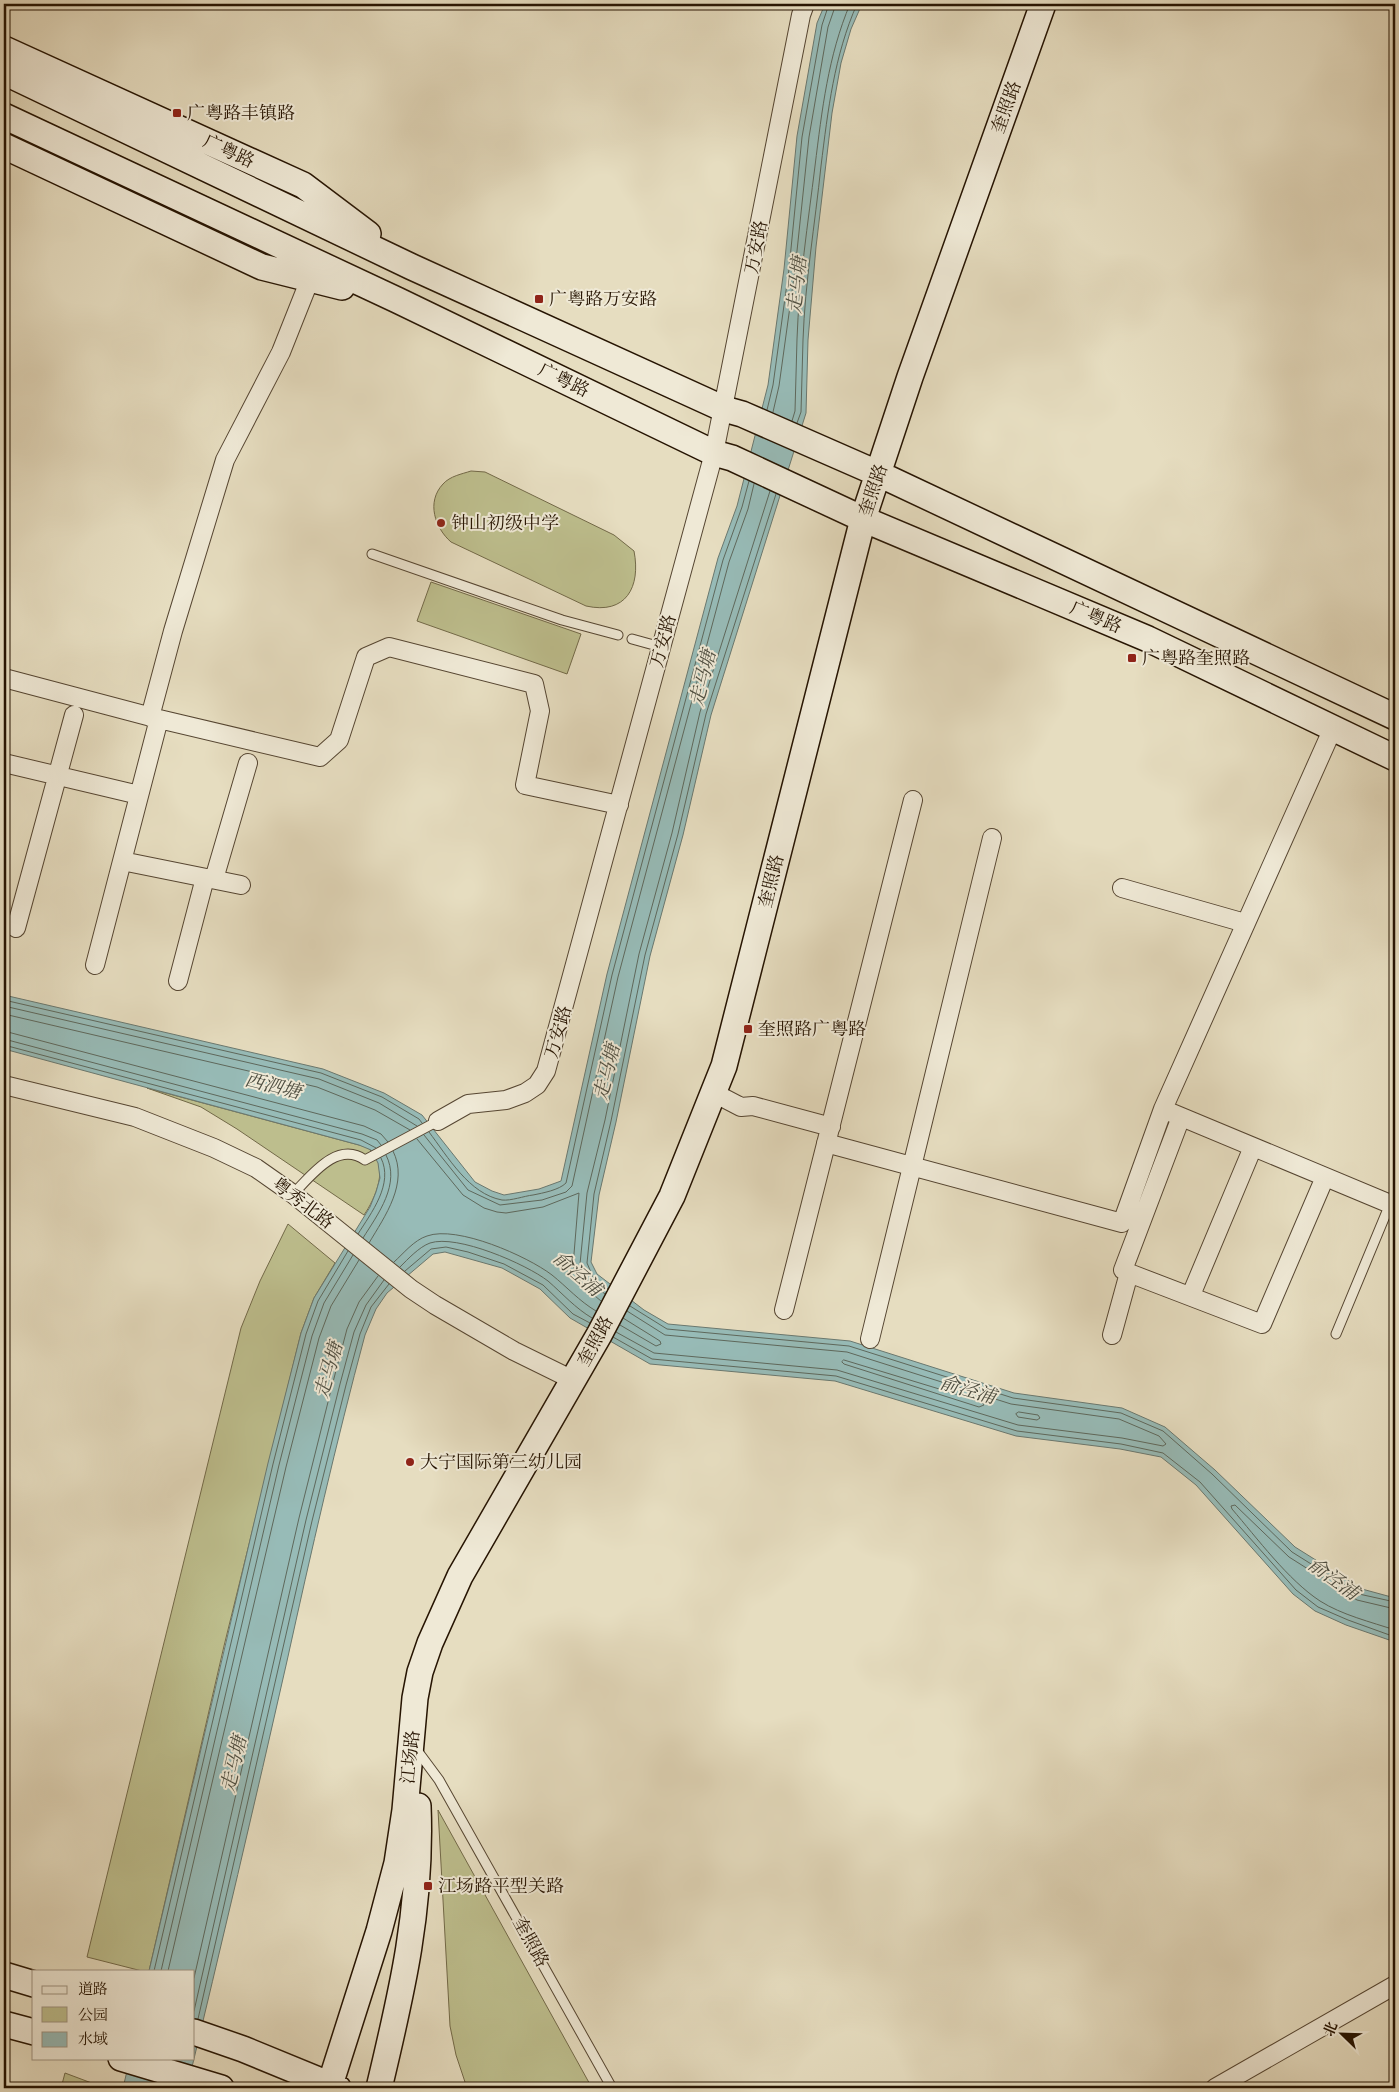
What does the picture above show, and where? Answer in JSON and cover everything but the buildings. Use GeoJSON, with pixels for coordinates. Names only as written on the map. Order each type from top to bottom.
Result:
{"type":"FeatureCollection","features":[{"type":"Feature","properties":{"kind":"main road","name":"奎照路"},"geometry":{"type":"LineString","coordinates":[[414,1721],[420,1672],[442,1612],[460,1576],[599,1335],[672,1196],[724,1066],[863,519],[910,378],[1042,4]]}},
{"type":"Feature","properties":{"kind":"main road","name":"广粤路"},"geometry":{"type":"LineString","coordinates":[[4,49],[303,185],[412,266]]}},
{"type":"Feature","properties":{"kind":"main road","name":"广粤路"},"geometry":{"type":"LineString","coordinates":[[4,72],[412,266],[733,412],[879,474],[1395,717]]}},
{"type":"Feature","properties":{"kind":"main road","name":"广粤路"},"geometry":{"type":"LineString","coordinates":[[4,116],[723,455],[863,519],[1148,639],[1395,758]]}},
{"type":"Feature","properties":{"kind":"main road","name":"广粤路"},"geometry":{"type":"LineString","coordinates":[[4,146],[262,267],[397,300]]}},
{"type":"Feature","properties":{"kind":"main road","name":"江场路"},"geometry":{"type":"LineString","coordinates":[[378,2088],[406,1968],[416,1896],[418,1824],[414,1721]]}},
{"type":"Feature","properties":{"kind":"main road","name":"江场路"},"geometry":{"type":"LineString","coordinates":[[332,2087],[379,1931],[397,1863],[406,1810],[414,1721]]}},
{"type":"Feature","properties":{"kind":"main road"},"geometry":{"type":"LineString","coordinates":[[4,1976],[32,1983]]}},
{"type":"Feature","properties":{"kind":"main road"},"geometry":{"type":"LineString","coordinates":[[4,2024],[32,2031]]}},
{"type":"Feature","properties":{"kind":"main road"},"geometry":{"type":"LineString","coordinates":[[199,2034],[243,2049],[332,2087]]}},
{"type":"Feature","properties":{"kind":"main road"},"geometry":{"type":"LineString","coordinates":[[129,2060],[221,2088]]}},
{"type":"Feature","properties":{"kind":"street","name":"万安路"},"geometry":{"type":"LineString","coordinates":[[438,1121],[468,1104],[506,1100],[525,1093],[537,1085],[546,1071],[620,805],[661,647],[723,455],[733,412],[805,4]]}},
{"type":"Feature","properties":{"kind":"street"},"geometry":{"type":"LineString","coordinates":[[96,964],[139,795],[173,632],[225,460],[281,352],[310,279]]}},
{"type":"Feature","properties":{"kind":"street"},"geometry":{"type":"LineString","coordinates":[[4,678],[154,718],[320,757],[339,740],[366,657],[389,647],[534,684],[540,711],[525,785],[620,805]]}},
{"type":"Feature","properties":{"kind":"street"},"geometry":{"type":"LineString","coordinates":[[16,928],[74,715]]}},
{"type":"Feature","properties":{"kind":"street"},"geometry":{"type":"LineString","coordinates":[[714,1093],[741,1107],[753,1106],[913,1167],[1122,1223],[1163,1109],[1244,923],[1333,728]]}},
{"type":"Feature","properties":{"kind":"street"},"geometry":{"type":"LineString","coordinates":[[4,763],[139,795]]}},
{"type":"Feature","properties":{"kind":"street"},"geometry":{"type":"LineString","coordinates":[[178,981],[248,763]]}},
{"type":"Feature","properties":{"kind":"street"},"geometry":{"type":"LineString","coordinates":[[784,1310],[913,800]]}},
{"type":"Feature","properties":{"kind":"street"},"geometry":{"type":"LineString","coordinates":[[870,1339],[992,838]]}},
{"type":"Feature","properties":{"kind":"street"},"geometry":{"type":"LineString","coordinates":[[122,861],[241,885]]}},
{"type":"Feature","properties":{"kind":"street"},"geometry":{"type":"LineString","coordinates":[[1122,888],[1244,923]]}},
{"type":"Feature","properties":{"kind":"street","name":"粤秀北路"},"geometry":{"type":"LineString","coordinates":[[4,1085],[135,1117],[214,1148],[256,1168],[334,1226],[411,1289],[514,1351],[573,1380]]}},
{"type":"Feature","properties":{"kind":"street"},"geometry":{"type":"LineString","coordinates":[[1163,1109],[1393,1205]]}},
{"type":"Feature","properties":{"kind":"street"},"geometry":{"type":"LineString","coordinates":[[1181,1117],[1123,1270],[1129,1273],[1262,1324],[1325,1177]]}},
{"type":"Feature","properties":{"kind":"street"},"geometry":{"type":"LineString","coordinates":[[1191,1296],[1252,1147]]}},
{"type":"Feature","properties":{"kind":"street"},"geometry":{"type":"LineString","coordinates":[[1112,1335],[1129,1273]]}},
{"type":"Feature","properties":{"kind":"street"},"geometry":{"type":"LineString","coordinates":[[1215,2088],[1395,1985]]}},
{"type":"Feature","properties":{"kind":"lane"},"geometry":{"type":"LineString","coordinates":[[372,554],[562,620],[618,635]]}},
{"type":"Feature","properties":{"kind":"lane"},"geometry":{"type":"LineString","coordinates":[[632,639],[661,647]]}},
{"type":"Feature","properties":{"kind":"lane","name":"万安路"},"geometry":{"type":"LineString","coordinates":[[293,1194],[327,1162],[338,1155],[349,1154],[359,1156],[365,1160],[438,1121]]}},
{"type":"Feature","properties":{"kind":"lane"},"geometry":{"type":"LineString","coordinates":[[1336,1334],[1393,1205]]}},
{"type":"Feature","properties":{"kind":"lane","name":"奎照路"},"geometry":{"type":"LineString","coordinates":[[415,1747],[439,1780],[612,2088]]}},
{"type":"Feature","properties":{"kind":"green space"},"geometry":{"type":"Polygon","coordinates":[[[471,471],[485,472],[614,535],[634,551],[635,576],[628,595],[621,602],[611,606],[600,608],[586,606],[451,542],[437,522],[434,507],[435,499],[438,491],[446,481],[471,471]]]}},
{"type":"Feature","properties":{"kind":"green space"},"geometry":{"type":"Polygon","coordinates":[[[431,582],[581,634],[567,674],[417,621],[431,582]]]}},
{"type":"Feature","properties":{"kind":"green space"},"geometry":{"type":"Polygon","coordinates":[[[147,1088],[367,1147],[376,1157],[379,1165],[379,1182],[376,1192],[364,1215],[237,1129],[201,1107],[147,1088]]]}},
{"type":"Feature","properties":{"kind":"green space"},"geometry":{"type":"Polygon","coordinates":[[[288,1224],[335,1263],[314,1298],[301,1333],[224,1646],[149,1970],[138,1970],[87,1957],[241,1328],[260,1281],[288,1224]]]}},
{"type":"Feature","properties":{"kind":"green space"},"geometry":{"type":"Polygon","coordinates":[[[438,1810],[592,2088],[467,2088],[456,2055],[450,2026],[438,1810]]]}},
{"type":"Feature","properties":{"kind":"green space"},"geometry":{"type":"Polygon","coordinates":[[[65,2073],[105,2088],[61,2088],[65,2073]]]}},
{"type":"Feature","properties":{"kind":"water"},"geometry":{"type":"Polygon","coordinates":[[[825,4],[862,4],[851,29],[841,63],[832,113],[816,247],[808,340],[806,413],[711,715],[683,835],[650,956],[599,1195],[591,1262],[597,1274],[644,1310],[668,1324],[850,1341],[1014,1393],[1122,1408],[1165,1427],[1215,1470],[1295,1547],[1362,1589],[1395,1598],[1395,1642],[1346,1625],[1315,1611],[1293,1594],[1196,1485],[1161,1457],[1120,1449],[1016,1436],[835,1381],[650,1364],[570,1318],[540,1289],[502,1268],[445,1252],[433,1254],[387,1293],[376,1309],[365,1335],[324,1498],[195,2054],[195,1970],[149,1970],[268,1463],[301,1333],[314,1298],[370,1207],[380,1178],[378,1163],[371,1150],[359,1145],[4,1049],[4,995],[323,1069],[384,1093],[422,1115],[475,1182],[492,1191],[504,1195],[539,1189],[561,1181],[607,974],[718,558],[737,506],[768,385],[784,269],[797,136],[817,23],[825,4]]]}},
{"type":"Feature","properties":{"kind":"water"},"geometry":{"type":"Polygon","coordinates":[[[130,2060],[194,2060],[187,2088],[123,2088],[130,2060]]]}},
{"type":"Feature","properties":{"kind":"place","name":"广粤路丰镇路"},"geometry":{"type":"Point","coordinates":[177,113]}},
{"type":"Feature","properties":{"kind":"place","name":"广粤路万安路"},"geometry":{"type":"Point","coordinates":[539,299]}},
{"type":"Feature","properties":{"kind":"place","name":"钟山初级中学"},"geometry":{"type":"Point","coordinates":[441,523]}},
{"type":"Feature","properties":{"kind":"place","name":"广粤路奎照路"},"geometry":{"type":"Point","coordinates":[1132,658]}},
{"type":"Feature","properties":{"kind":"place","name":"奎照路广粤路"},"geometry":{"type":"Point","coordinates":[748,1029]}},
{"type":"Feature","properties":{"kind":"place","name":"大宁国际第三幼儿园"},"geometry":{"type":"Point","coordinates":[410,1462]}},
{"type":"Feature","properties":{"kind":"place","name":"江场路平型关路"},"geometry":{"type":"Point","coordinates":[428,1886]}},
{"type":"Feature","properties":{"kind":"water label","name":"走马塘"},"geometry":{"type":"Point","coordinates":[796,285]}},
{"type":"Feature","properties":{"kind":"water label","name":"走马塘"},"geometry":{"type":"Point","coordinates":[702,678]}},
{"type":"Feature","properties":{"kind":"water label","name":"走马塘"},"geometry":{"type":"Point","coordinates":[606,1072]}},
{"type":"Feature","properties":{"kind":"water label","name":"西泗塘"},"geometry":{"type":"Point","coordinates":[273,1085]}},
{"type":"Feature","properties":{"kind":"water label","name":"俞泾浦"},"geometry":{"type":"Point","coordinates":[578,1273]}},
{"type":"Feature","properties":{"kind":"water label","name":"走马塘"},"geometry":{"type":"Point","coordinates":[328,1370]}},
{"type":"Feature","properties":{"kind":"water label","name":"俞泾浦"},"geometry":{"type":"Point","coordinates":[968,1389]}},
{"type":"Feature","properties":{"kind":"water label","name":"俞泾浦"},"geometry":{"type":"Point","coordinates":[1334,1578]}},
{"type":"Feature","properties":{"kind":"water label","name":"走马塘"},"geometry":{"type":"Point","coordinates":[233,1764]}}]}
